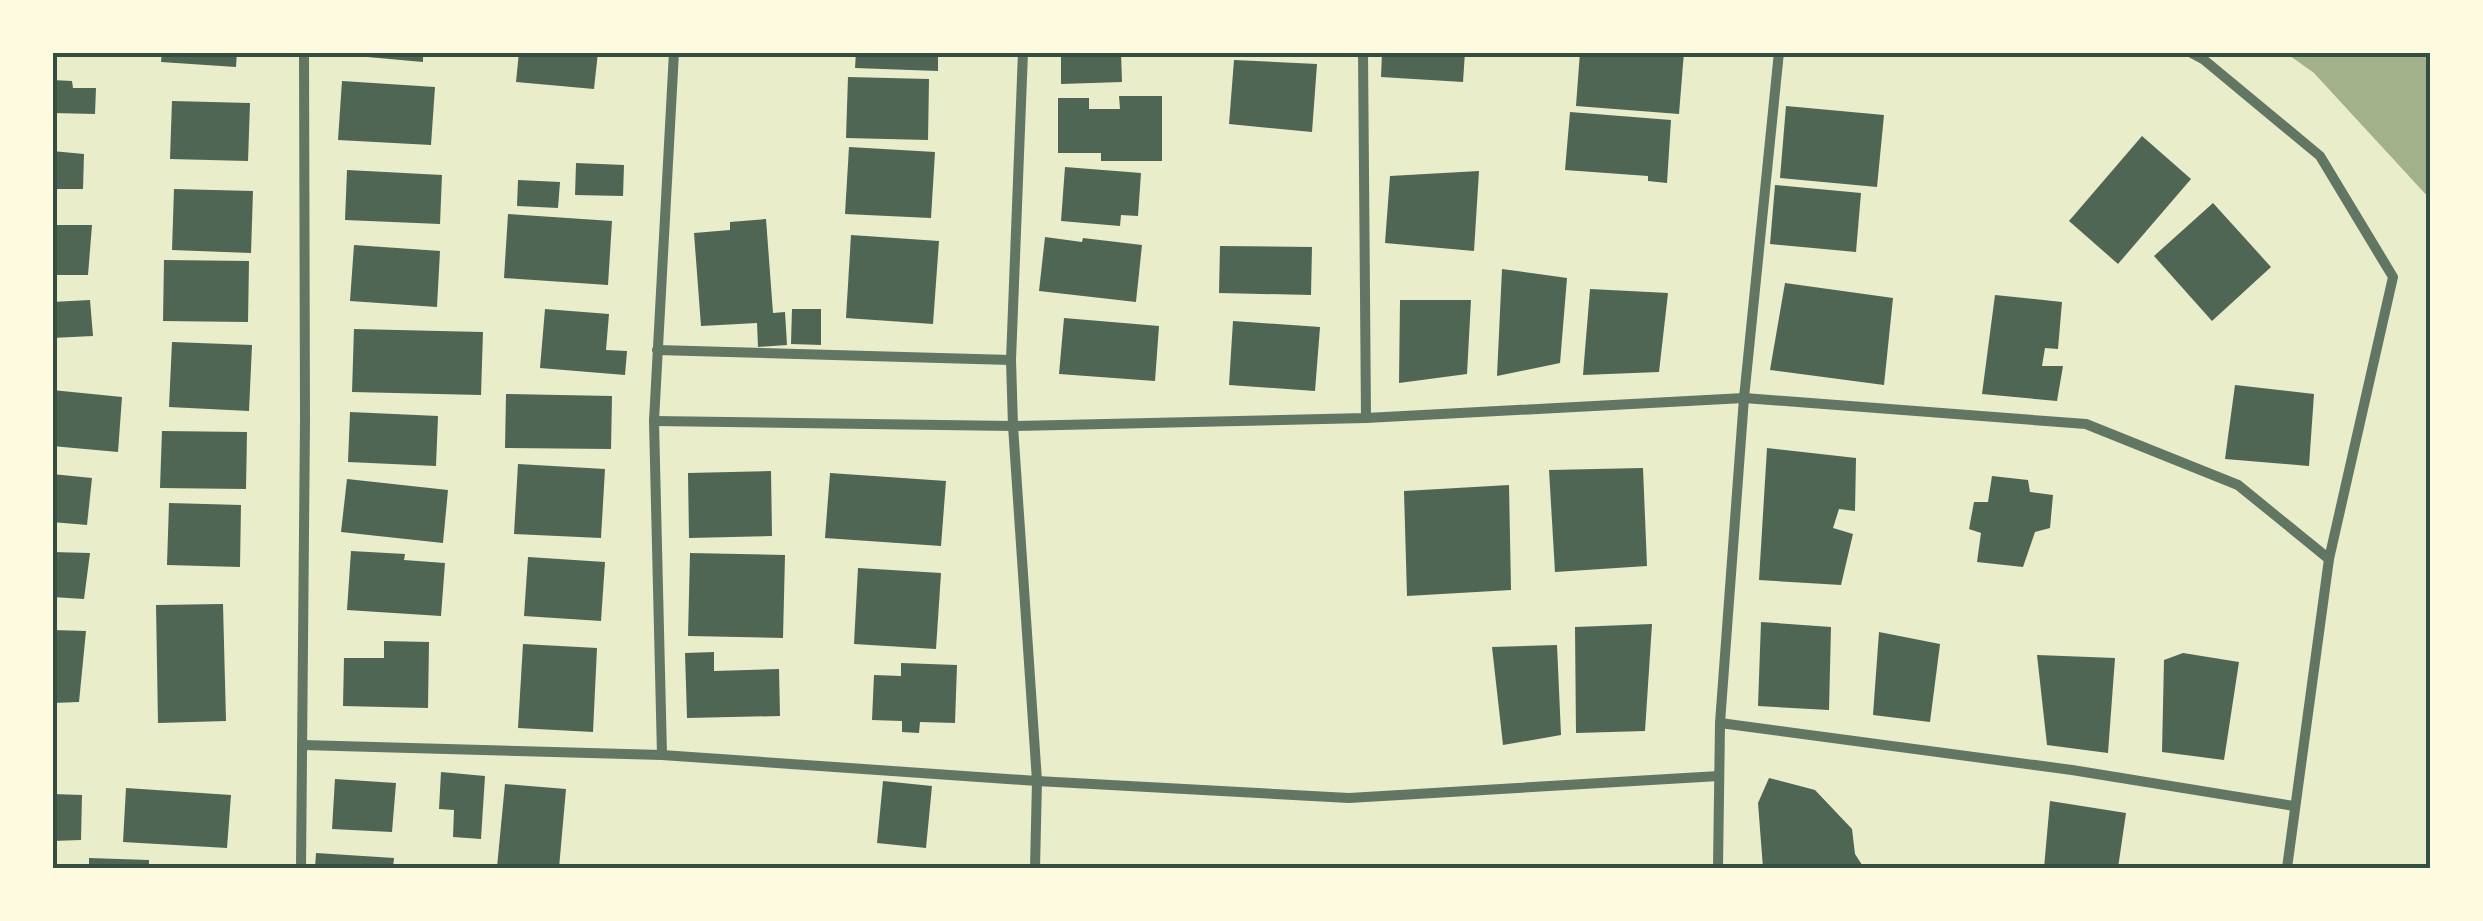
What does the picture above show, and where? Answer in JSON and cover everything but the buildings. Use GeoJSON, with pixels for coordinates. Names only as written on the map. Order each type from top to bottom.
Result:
{"type":"FeatureCollection","features":[{"type":"Feature","properties":{"kind":"street"},"geometry":{"type":"LineString","coordinates":[[301,868],[304,52]]}},
{"type":"Feature","properties":{"kind":"street"},"geometry":{"type":"LineString","coordinates":[[662,755],[654,421],[674,52]]}},
{"type":"Feature","properties":{"kind":"street"},"geometry":{"type":"LineString","coordinates":[[1023,52],[1011,360],[1037,781],[1035,868]]}},
{"type":"Feature","properties":{"kind":"street"},"geometry":{"type":"LineString","coordinates":[[1362,52],[1366,418]]}},
{"type":"Feature","properties":{"kind":"street"},"geometry":{"type":"LineString","coordinates":[[1718,868],[1720,723],[1744,398],[1779,52]]}},
{"type":"Feature","properties":{"kind":"street"},"geometry":{"type":"LineString","coordinates":[[2190,52],[2203,58],[2320,156],[2393,277],[2328,558],[2287,868]]}},
{"type":"Feature","properties":{"kind":"street"},"geometry":{"type":"LineString","coordinates":[[657,350],[1011,360]]}},
{"type":"Feature","properties":{"kind":"street"},"geometry":{"type":"LineString","coordinates":[[654,421],[1013,426],[1366,418],[1744,398],[2086,424],[2238,485],[2328,558]]}},
{"type":"Feature","properties":{"kind":"street"},"geometry":{"type":"LineString","coordinates":[[1720,723],[2072,770],[2294,806]]}},
{"type":"Feature","properties":{"kind":"street"},"geometry":{"type":"LineString","coordinates":[[302,745],[662,755],[1349,798],[1719,776]]}},
{"type":"Feature","properties":{"kind":"shaded area"},"geometry":{"type":"Polygon","coordinates":[[[2286,53],[2430,53],[2430,199],[2314,73],[2286,53]]]}}]}
